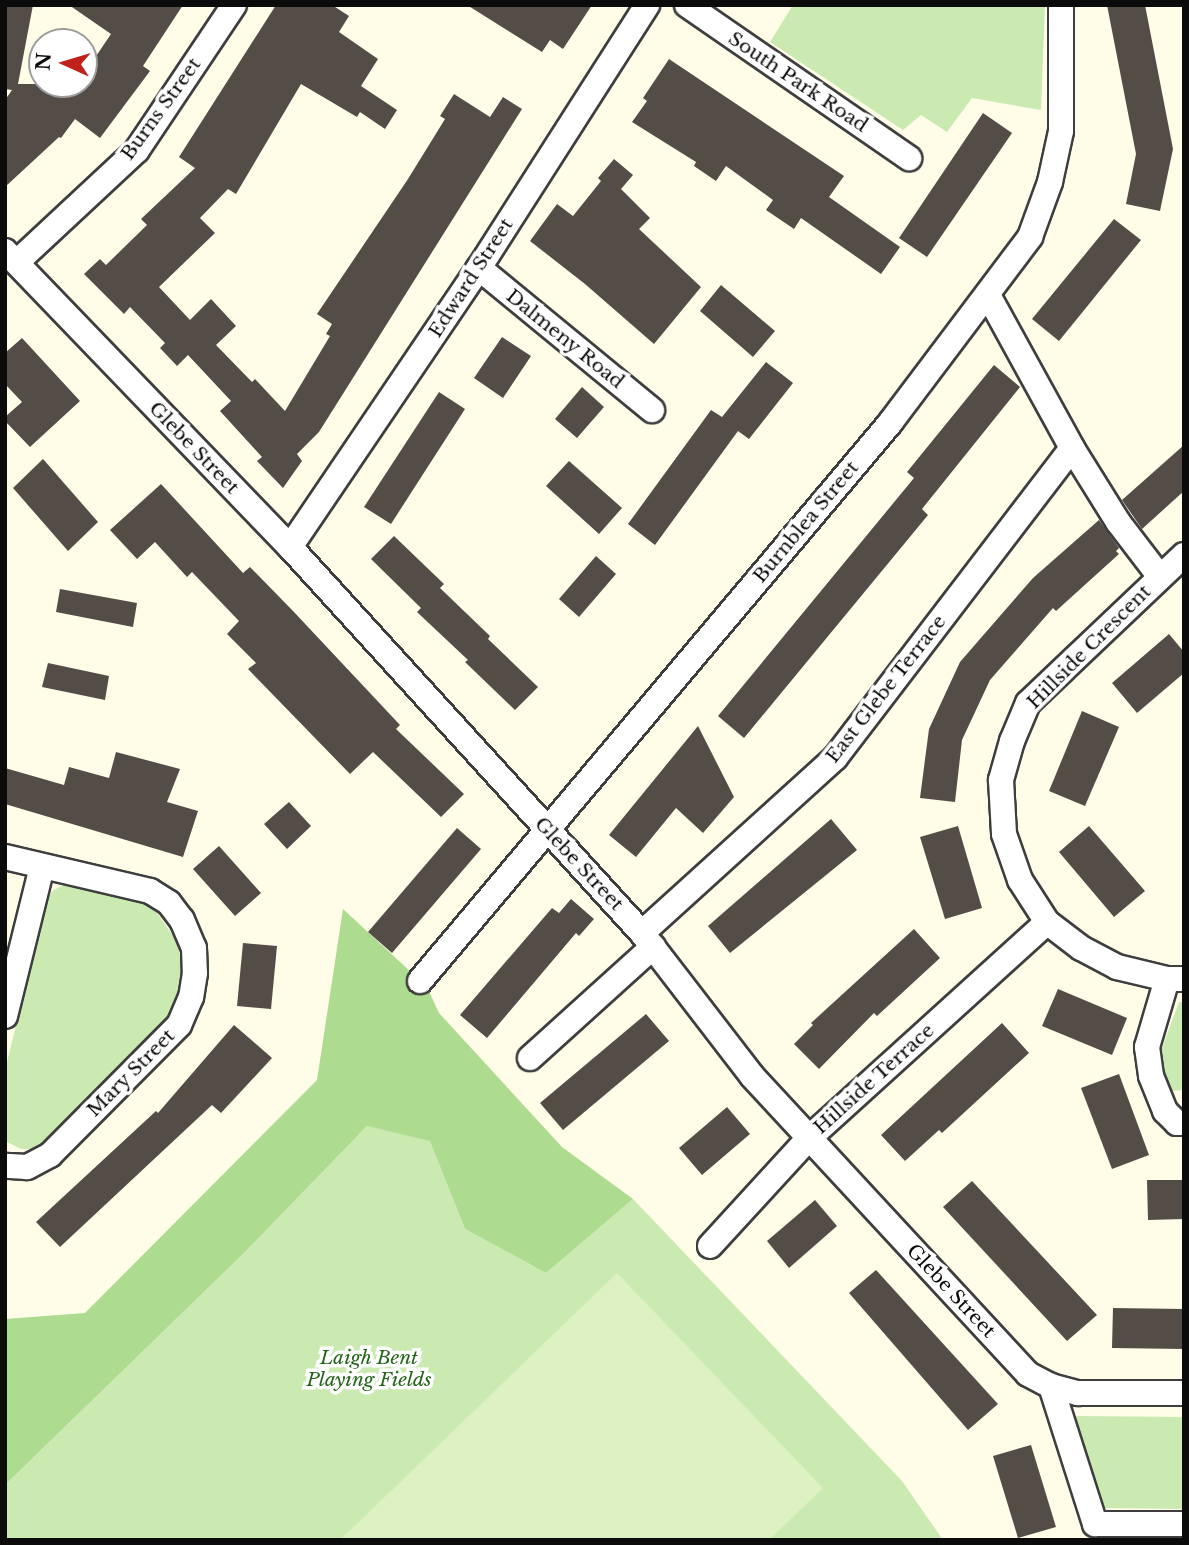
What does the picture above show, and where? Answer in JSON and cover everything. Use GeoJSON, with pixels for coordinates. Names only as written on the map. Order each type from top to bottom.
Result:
{"type":"FeatureCollection","features":[{"type":"Feature","properties":{"kind":"street","name":"Burns Street"},"geometry":{"type":"LineString","coordinates":[[11,257],[136,150],[234,5]]}},
{"type":"Feature","properties":{"kind":"street","name":"Edward Street"},"geometry":{"type":"LineString","coordinates":[[290,547],[479,268],[647,5]]}},
{"type":"Feature","properties":{"kind":"street","name":"South Park Road"},"geometry":{"type":"LineString","coordinates":[[687,5],[909,158]]}},
{"type":"Feature","properties":{"kind":"street","name":"Burnblea Street"},"geometry":{"type":"LineString","coordinates":[[420,981],[890,423],[1030,237],[1050,182],[1061,131],[1061,5]]}},
{"type":"Feature","properties":{"kind":"street","name":"Glebe Street"},"geometry":{"type":"LineString","coordinates":[[11,257],[290,547],[648,940],[752,1076],[1028,1374],[1051,1386],[1077,1393],[1184,1393]]}},
{"type":"Feature","properties":{"kind":"street","name":"Dalmeny Road"},"geometry":{"type":"LineString","coordinates":[[479,268],[652,410]]}},
{"type":"Feature","properties":{"kind":"street"},"geometry":{"type":"LineString","coordinates":[[988,295],[1072,448],[1118,522],[1160,577]]}},
{"type":"Feature","properties":{"kind":"street","name":"East Glebe Terrace"},"geometry":{"type":"LineString","coordinates":[[530,1058],[835,758],[1072,448]]}},
{"type":"Feature","properties":{"kind":"street","name":"Hillside Crescent"},"geometry":{"type":"LineString","coordinates":[[1175,979],[1117,967],[1081,948],[1047,922],[1020,880],[1004,834],[1002,780],[1012,741],[1028,703],[1184,555]]}},
{"type":"Feature","properties":{"kind":"street","name":"Mary Street"},"geometry":{"type":"LineString","coordinates":[[5,857],[149,891],[169,903],[182,920],[194,948],[195,973],[191,997],[179,1025],[50,1155],[27,1167],[5,1166]]}},
{"type":"Feature","properties":{"kind":"street"},"geometry":{"type":"LineString","coordinates":[[5,1016],[42,866]]}},
{"type":"Feature","properties":{"kind":"street","name":"Hillside Terrace"},"geometry":{"type":"LineString","coordinates":[[710,1246],[809,1138],[1047,922]]}},
{"type":"Feature","properties":{"kind":"street"},"geometry":{"type":"LineString","coordinates":[[1175,979],[1147,1047],[1151,1076],[1166,1111],[1177,1123],[1184,1123]]}},
{"type":"Feature","properties":{"kind":"street"},"geometry":{"type":"LineString","coordinates":[[1051,1386],[1095,1524],[1184,1524]]}},
{"type":"Feature","properties":{"kind":"green space"},"geometry":{"type":"Polygon","coordinates":[[[793,5],[1045,5],[1041,110],[972,98],[947,132],[921,115],[903,130],[770,42],[793,5]]]}},
{"type":"Feature","properties":{"kind":"green space"},"geometry":{"type":"Polygon","coordinates":[[[71,881],[137,899],[155,910],[178,943],[184,978],[171,1012],[159,1029],[54,1139],[37,1149],[21,1149],[5,1141],[5,1070],[47,900],[52,891],[71,881]]]}},
{"type":"Feature","properties":{"kind":"green space"},"geometry":{"type":"Polygon","coordinates":[[[343,909],[427,987],[439,1013],[562,1147],[633,1199],[546,1273],[465,1229],[430,1141],[367,1126],[244,1253],[5,1485],[5,1319],[85,1313],[317,1080],[343,909]]]}},
{"type":"Feature","properties":{"kind":"green space"},"geometry":{"type":"Polygon","coordinates":[[[1179,1002],[1184,1002],[1184,1090],[1171,1091],[1162,1065],[1162,1048],[1179,1002]]]}},
{"type":"Feature","properties":{"kind":"green space","name":"Laigh Bent Playing Fields"},"geometry":{"type":"Polygon","coordinates":[[[367,1126],[430,1140],[465,1229],[546,1273],[633,1199],[902,1481],[943,1540],[5,1540],[5,1485],[244,1253],[367,1126]]]}},
{"type":"Feature","properties":{"kind":"green space"},"geometry":{"type":"Polygon","coordinates":[[[617,1273],[823,1488],[769,1540],[340,1540],[617,1273]]]}},
{"type":"Feature","properties":{"kind":"green space"},"geometry":{"type":"Polygon","coordinates":[[[1076,1416],[1184,1417],[1184,1509],[1102,1508],[1076,1416]]]}},
{"type":"Feature","properties":{"kind":"building"},"geometry":{"type":"Polygon","coordinates":[[[5,5],[33,5],[18,84],[28,84],[28,98],[98,98],[98,53],[111,34],[69,5],[183,5],[143,66],[150,71],[100,138],[75,119],[61,138],[5,187],[5,100],[12,90],[5,89],[5,5]]]}},
{"type":"Feature","properties":{"kind":"building"},"geometry":{"type":"Polygon","coordinates":[[[276,5],[332,5],[349,16],[339,32],[378,59],[361,86],[397,110],[385,129],[360,112],[357,117],[301,84],[236,194],[228,189],[200,218],[215,233],[159,287],[190,320],[211,299],[236,326],[216,345],[252,382],[255,379],[285,411],[330,336],[326,334],[332,324],[317,314],[408,179],[445,119],[440,116],[454,94],[490,117],[503,97],[522,109],[319,432],[297,454],[302,461],[283,488],[257,461],[262,457],[220,411],[231,401],[188,355],[177,366],[160,348],[165,343],[130,307],[124,314],[84,274],[100,259],[106,265],[147,225],[141,219],[195,168],[179,157],[276,5]]]}},
{"type":"Feature","properties":{"kind":"building"},"geometry":{"type":"Polygon","coordinates":[[[467,5],[592,5],[563,49],[550,40],[542,52],[467,5]]]}},
{"type":"Feature","properties":{"kind":"building"},"geometry":{"type":"Polygon","coordinates":[[[1107,5],[1145,5],[1173,149],[1160,211],[1126,204],[1136,154],[1107,5]]]}},
{"type":"Feature","properties":{"kind":"building"},"geometry":{"type":"Polygon","coordinates":[[[669,59],[844,176],[829,197],[900,247],[881,274],[801,218],[794,229],[766,210],[773,200],[726,166],[716,181],[694,166],[696,162],[632,122],[647,101],[643,98],[669,59]]]}},
{"type":"Feature","properties":{"kind":"building"},"geometry":{"type":"Polygon","coordinates":[[[983,113],[1012,133],[927,257],[899,238],[983,113]]]}},
{"type":"Feature","properties":{"kind":"building"},"geometry":{"type":"Polygon","coordinates":[[[614,159],[633,175],[621,189],[650,218],[639,229],[701,287],[654,344],[530,241],[557,204],[573,216],[601,181],[598,178],[614,159]]]}},
{"type":"Feature","properties":{"kind":"building"},"geometry":{"type":"Polygon","coordinates":[[[1114,219],[1141,240],[1059,341],[1032,319],[1114,219]]]}},
{"type":"Feature","properties":{"kind":"building"},"geometry":{"type":"Polygon","coordinates":[[[721,285],[775,331],[753,357],[700,311],[721,285]]]}},
{"type":"Feature","properties":{"kind":"building"},"geometry":{"type":"Polygon","coordinates":[[[502,337],[531,356],[503,398],[474,378],[502,337]]]}},
{"type":"Feature","properties":{"kind":"building"},"geometry":{"type":"Polygon","coordinates":[[[22,338],[80,401],[30,447],[5,421],[5,417],[22,402],[5,384],[5,353],[22,338]]]}},
{"type":"Feature","properties":{"kind":"building"},"geometry":{"type":"Polygon","coordinates":[[[766,362],[793,383],[749,439],[738,431],[655,545],[628,524],[711,410],[722,417],[766,362]]]}},
{"type":"Feature","properties":{"kind":"building"},"geometry":{"type":"Polygon","coordinates":[[[994,365],[1020,387],[922,509],[928,515],[744,738],[718,716],[914,478],[907,472],[994,365]]]}},
{"type":"Feature","properties":{"kind":"building"},"geometry":{"type":"Polygon","coordinates":[[[582,387],[604,407],[577,438],[555,419],[582,387]]]}},
{"type":"Feature","properties":{"kind":"building"},"geometry":{"type":"Polygon","coordinates":[[[439,392],[465,409],[391,524],[364,507],[439,392]]]}},
{"type":"Feature","properties":{"kind":"building"},"geometry":{"type":"Polygon","coordinates":[[[1184,445],[1184,491],[1142,529],[1122,500],[1184,445]]]}},
{"type":"Feature","properties":{"kind":"building"},"geometry":{"type":"Polygon","coordinates":[[[43,459],[98,522],[68,551],[13,488],[43,459]]]}},
{"type":"Feature","properties":{"kind":"building"},"geometry":{"type":"Polygon","coordinates":[[[569,461],[622,508],[599,534],[546,486],[569,461]]]}},
{"type":"Feature","properties":{"kind":"building"},"geometry":{"type":"Polygon","coordinates":[[[161,484],[243,573],[250,567],[400,725],[396,729],[464,794],[441,817],[373,752],[350,774],[248,669],[256,663],[227,634],[239,621],[192,572],[187,577],[155,542],[137,559],[110,530],[161,484]]]}},
{"type":"Feature","properties":{"kind":"building"},"geometry":{"type":"Polygon","coordinates":[[[1099,520],[1119,548],[1116,551],[1119,554],[1056,611],[1053,608],[990,680],[962,740],[955,802],[920,798],[929,729],[960,662],[1033,578],[1099,520]]]}},
{"type":"Feature","properties":{"kind":"building"},"geometry":{"type":"Polygon","coordinates":[[[394,536],[444,584],[440,588],[490,636],[488,639],[538,687],[515,710],[465,662],[468,660],[417,612],[421,608],[371,559],[394,536]]]}},
{"type":"Feature","properties":{"kind":"building"},"geometry":{"type":"Polygon","coordinates":[[[596,556],[616,574],[579,617],[559,599],[596,556]]]}},
{"type":"Feature","properties":{"kind":"building"},"geometry":{"type":"Polygon","coordinates":[[[60,589],[137,603],[133,627],[56,612],[60,589]]]}},
{"type":"Feature","properties":{"kind":"building"},"geometry":{"type":"Polygon","coordinates":[[[1169,634],[1184,652],[1184,673],[1137,713],[1112,683],[1169,634]]]}},
{"type":"Feature","properties":{"kind":"building"},"geometry":{"type":"Polygon","coordinates":[[[48,663],[109,676],[105,700],[42,687],[48,663]]]}},
{"type":"Feature","properties":{"kind":"building"},"geometry":{"type":"Polygon","coordinates":[[[1082,711],[1119,727],[1085,806],[1049,791],[1082,711]]]}},
{"type":"Feature","properties":{"kind":"building"},"geometry":{"type":"Polygon","coordinates":[[[698,726],[734,797],[703,833],[676,808],[636,857],[609,835],[698,726]]]}},
{"type":"Feature","properties":{"kind":"building"},"geometry":{"type":"Polygon","coordinates":[[[116,752],[180,769],[167,802],[198,811],[183,857],[5,804],[5,768],[64,785],[69,767],[109,778],[116,752]]]}},
{"type":"Feature","properties":{"kind":"building"},"geometry":{"type":"Polygon","coordinates":[[[289,802],[311,826],[287,849],[264,824],[289,802]]]}},
{"type":"Feature","properties":{"kind":"building"},"geometry":{"type":"Polygon","coordinates":[[[831,819],[857,850],[730,953],[708,926],[831,819]]]}},
{"type":"Feature","properties":{"kind":"building"},"geometry":{"type":"Polygon","coordinates":[[[958,826],[982,908],[945,919],[920,837],[958,826]]]}},
{"type":"Feature","properties":{"kind":"building"},"geometry":{"type":"Polygon","coordinates":[[[1089,826],[1145,891],[1114,917],[1059,852],[1089,826]]]}},
{"type":"Feature","properties":{"kind":"building"},"geometry":{"type":"Polygon","coordinates":[[[457,828],[481,849],[392,953],[368,932],[457,828]]]}},
{"type":"Feature","properties":{"kind":"building"},"geometry":{"type":"Polygon","coordinates":[[[219,846],[261,893],[235,916],[193,869],[219,846]]]}},
{"type":"Feature","properties":{"kind":"building"},"geometry":{"type":"Polygon","coordinates":[[[571,899],[594,919],[579,936],[576,933],[487,1038],[460,1015],[552,908],[559,913],[571,899]]]}},
{"type":"Feature","properties":{"kind":"building"},"geometry":{"type":"Polygon","coordinates":[[[914,929],[940,958],[877,1016],[874,1013],[819,1069],[794,1044],[813,1025],[811,1023],[914,929]]]}},
{"type":"Feature","properties":{"kind":"building"},"geometry":{"type":"Polygon","coordinates":[[[243,943],[277,946],[271,1009],[237,1006],[243,943]]]}},
{"type":"Feature","properties":{"kind":"building"},"geometry":{"type":"Polygon","coordinates":[[[1058,989],[1127,1018],[1112,1055],[1042,1026],[1058,989]]]}},
{"type":"Feature","properties":{"kind":"building"},"geometry":{"type":"Polygon","coordinates":[[[646,1014],[669,1041],[563,1130],[540,1103],[646,1014]]]}},
{"type":"Feature","properties":{"kind":"building"},"geometry":{"type":"Polygon","coordinates":[[[1002,1023],[1029,1053],[942,1133],[939,1130],[905,1161],[881,1135],[1002,1023]]]}},
{"type":"Feature","properties":{"kind":"building"},"geometry":{"type":"Polygon","coordinates":[[[234,1025],[272,1058],[221,1113],[212,1105],[60,1247],[36,1222],[156,1111],[158,1113],[234,1025]]]}},
{"type":"Feature","properties":{"kind":"building"},"geometry":{"type":"Polygon","coordinates":[[[1119,1074],[1149,1155],[1112,1169],[1081,1088],[1119,1074]]]}},
{"type":"Feature","properties":{"kind":"building"},"geometry":{"type":"Polygon","coordinates":[[[727,1107],[750,1134],[702,1175],[679,1148],[727,1107]]]}},
{"type":"Feature","properties":{"kind":"building"},"geometry":{"type":"Polygon","coordinates":[[[1147,1180],[1184,1180],[1184,1219],[1148,1220],[1147,1180]]]}},
{"type":"Feature","properties":{"kind":"building"},"geometry":{"type":"Polygon","coordinates":[[[972,1181],[1097,1315],[1067,1341],[943,1207],[972,1181]]]}},
{"type":"Feature","properties":{"kind":"building"},"geometry":{"type":"Polygon","coordinates":[[[815,1200],[837,1226],[789,1268],[767,1241],[815,1200]]]}},
{"type":"Feature","properties":{"kind":"building"},"geometry":{"type":"Polygon","coordinates":[[[876,1270],[998,1404],[968,1430],[849,1293],[876,1270]]]}},
{"type":"Feature","properties":{"kind":"building"},"geometry":{"type":"Polygon","coordinates":[[[1113,1308],[1184,1309],[1184,1349],[1112,1348],[1113,1308]]]}},
{"type":"Feature","properties":{"kind":"building"},"geometry":{"type":"Polygon","coordinates":[[[1031,1445],[1056,1527],[1018,1538],[993,1456],[1031,1445]]]}}]}
